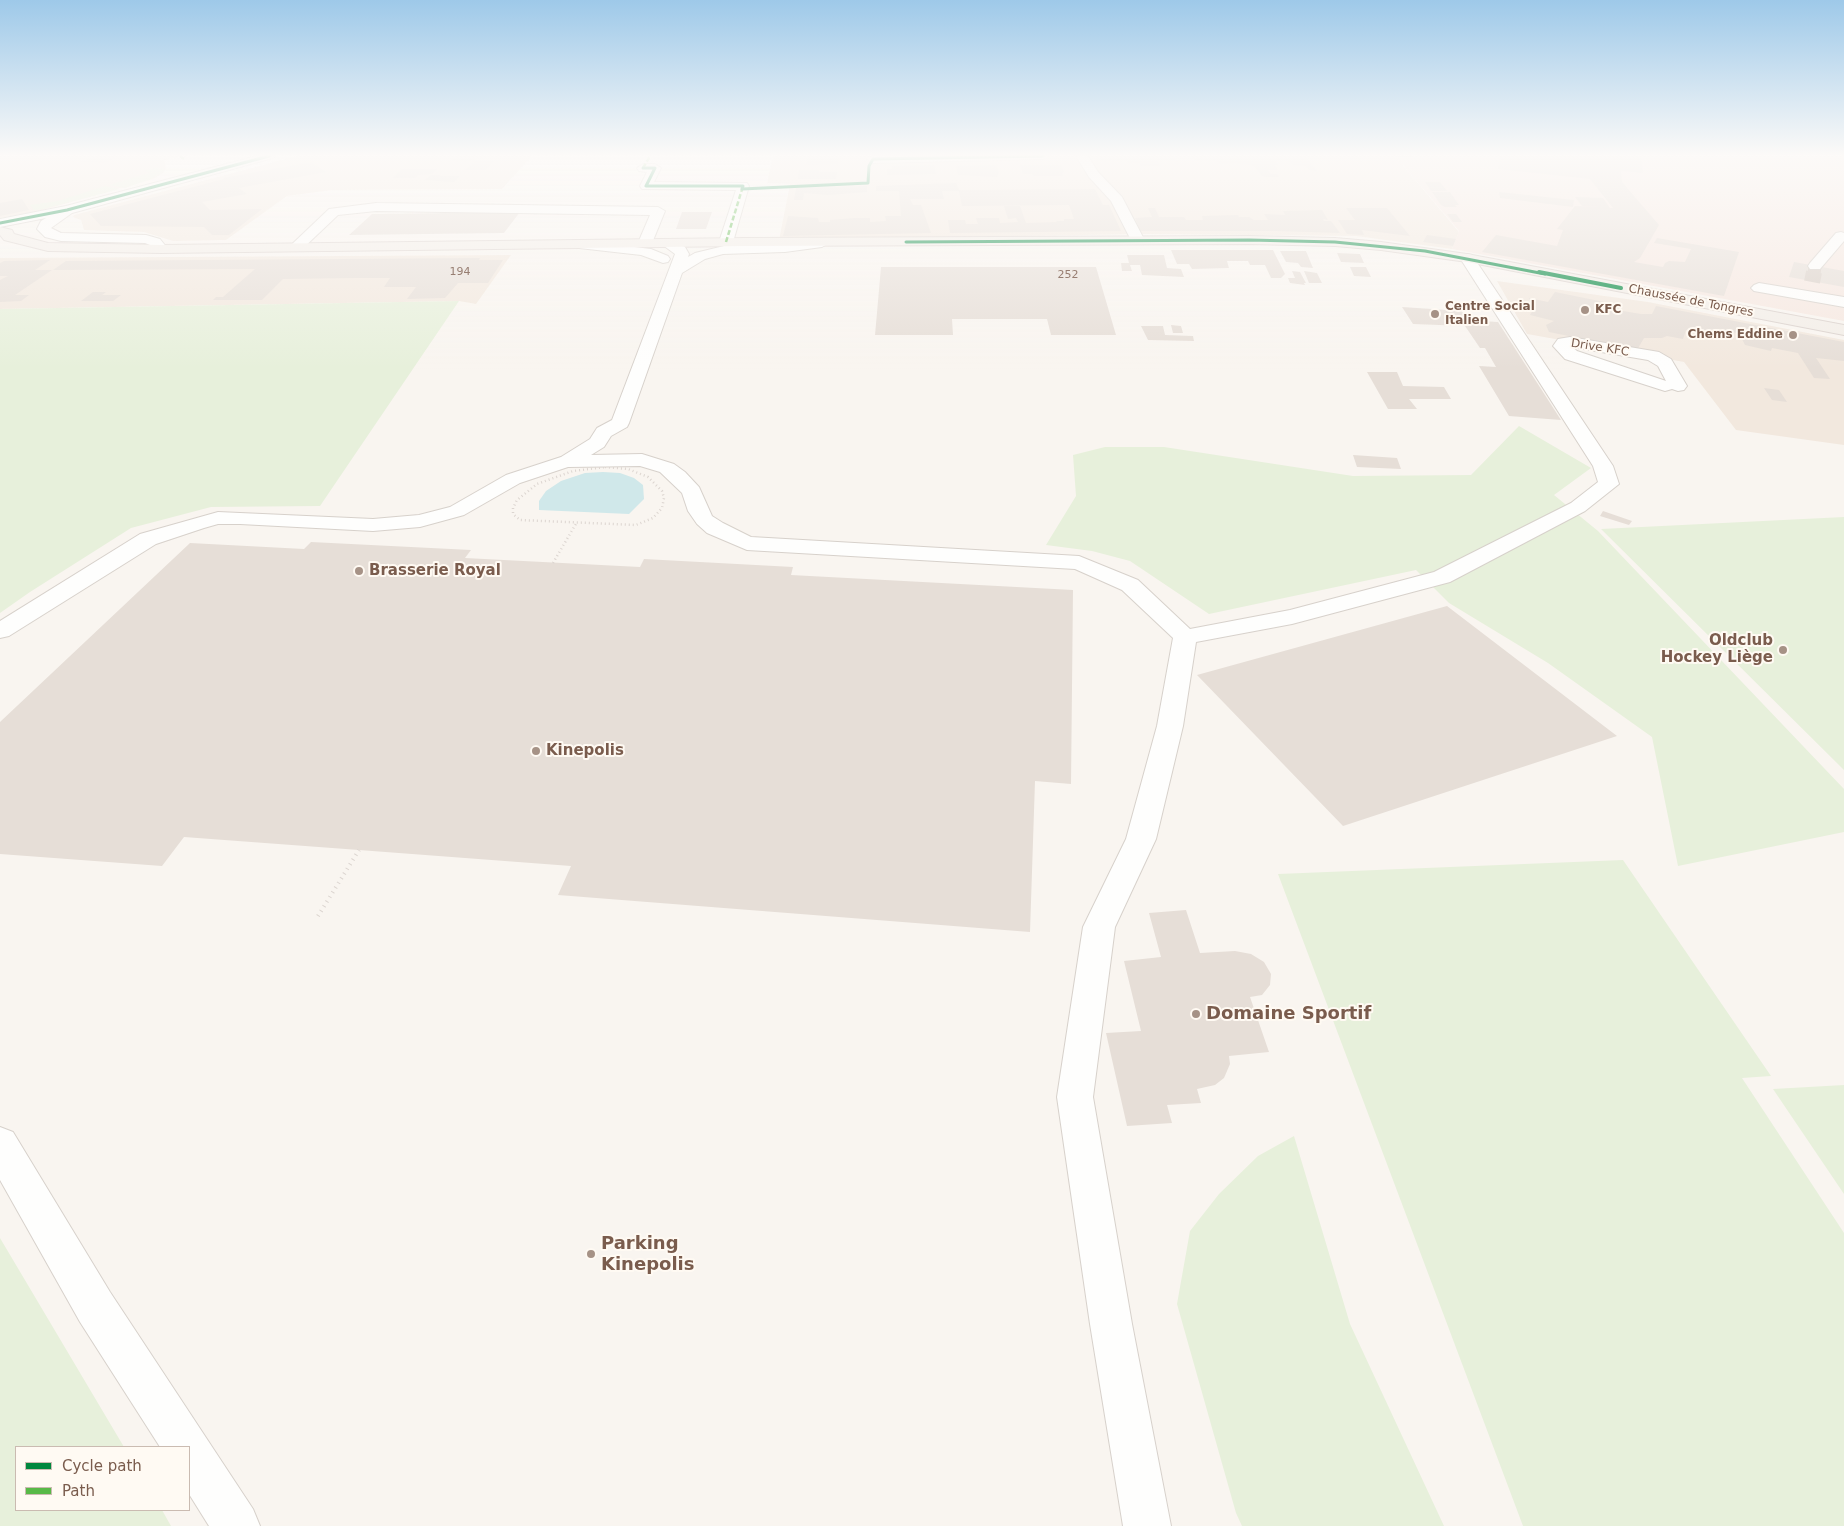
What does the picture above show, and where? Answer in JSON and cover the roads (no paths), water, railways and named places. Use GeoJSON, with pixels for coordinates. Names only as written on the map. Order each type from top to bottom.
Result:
{"type":"FeatureCollection","features":[{"type":"Feature","properties":{"kind":"main road","name":"Chaussée de Tongres"},"geometry":{"type":"LineString","coordinates":[[3,233],[31,244],[48,247],[161,250]]}},
{"type":"Feature","properties":{"kind":"main road","name":"Chaussée de Tongres"},"geometry":{"type":"LineString","coordinates":[[18,253],[584,245],[667,242],[822,243],[1249,240],[1335,242],[1381,246],[1467,258],[1844,330]]}},
{"type":"Feature","properties":{"kind":"street"},"geometry":{"type":"LineString","coordinates":[[3,233],[19,227]]}},
{"type":"Feature","properties":{"kind":"street","name":"Chaussée de Tongres"},"geometry":{"type":"LineString","coordinates":[[45,227],[44,229],[50,234],[61,237],[146,239],[155,242],[161,250]]}},
{"type":"Feature","properties":{"kind":"street"},"geometry":{"type":"LineString","coordinates":[[295,248],[318,227]]}},
{"type":"Feature","properties":{"kind":"street"},"geometry":{"type":"LineString","coordinates":[[645,243],[651,227]]}},
{"type":"Feature","properties":{"kind":"street"},"geometry":{"type":"LineString","coordinates":[[726,242],[731,227]]}},
{"type":"Feature","properties":{"kind":"street"},"geometry":{"type":"LineString","coordinates":[[1131,227],[1138,241]]}},
{"type":"Feature","properties":{"kind":"street"},"geometry":{"type":"LineString","coordinates":[[1815,266],[1843,237]]}},
{"type":"Feature","properties":{"kind":"street"},"geometry":{"type":"LineString","coordinates":[[568,461],[598,443],[604,432],[620,423],[682,254],[676,247],[667,242]]}},
{"type":"Feature","properties":{"kind":"street"},"geometry":{"type":"LineString","coordinates":[[675,271],[700,256],[722,250],[785,248],[822,243]]}},
{"type":"Feature","properties":{"kind":"street"},"geometry":{"type":"LineString","coordinates":[[584,245],[651,253],[663,259],[675,271]]}},
{"type":"Feature","properties":{"kind":"street"},"geometry":{"type":"LineString","coordinates":[[1185,637],[1292,617],[1442,577],[1578,507],[1609,484],[1603,466],[1467,258]]}},
{"type":"Feature","properties":{"kind":"street"},"geometry":{"type":"LineString","coordinates":[[1759,288],[1814,289],[1844,302]]}},
{"type":"Feature","properties":{"kind":"street","name":"Drive KFC"},"geometry":{"type":"LineString","coordinates":[[1570,342],[1653,356],[1665,363],[1672,386],[1570,355],[1561,346],[1564,343],[1570,342]]}},
{"type":"Feature","properties":{"kind":"street"},"geometry":{"type":"LineString","coordinates":[[620,423],[624,428],[623,443],[626,449],[642,460],[661,466],[678,476],[692,491],[698,511],[704,520],[723,533],[747,543],[1079,563],[1130,585],[1185,637]]}},
{"type":"Feature","properties":{"kind":"street"},"geometry":{"type":"LineString","coordinates":[[0,631],[148,539],[197,523],[218,518],[373,525],[420,521],[457,510],[513,479],[545,467],[568,461],[642,460]]}},
{"type":"Feature","properties":{"kind":"street"},"geometry":{"type":"LineString","coordinates":[[1147,1526],[1111,1324],[1075,1097],[1100,927],[1141,839],[1170,726],[1185,637]]}},
{"type":"Feature","properties":{"kind":"street"},"geometry":{"type":"LineString","coordinates":[[0,1144],[95,1307],[185,1446]]}},
{"type":"Feature","properties":{"kind":"street"},"geometry":{"type":"LineString","coordinates":[[190,1454],[236,1526]]}},
{"type":"Feature","properties":{"kind":"water"},"geometry":{"type":"Polygon","coordinates":[[[585,473],[620,473],[634,478],[643,485],[644,499],[629,514],[539,510],[539,501],[546,491],[561,481],[585,473]]]}},
{"type":"Feature","properties":{"kind":"tunnel"},"geometry":{"type":"LineString","coordinates":[[1814,274],[1815,266]]}},
{"type":"Feature","properties":{"kind":"tunnel"},"geometry":{"type":"LineString","coordinates":[[1812,282],[1814,272]]}},
{"type":"Feature","properties":{"kind":"place","name":"KFC"},"geometry":{"type":"Point","coordinates":[1585,310]}},
{"type":"Feature","properties":{"kind":"place","name":"Centre Social Italien"},"geometry":{"type":"Point","coordinates":[1435,314]}},
{"type":"Feature","properties":{"kind":"place","name":"Chems Eddine"},"geometry":{"type":"Point","coordinates":[1793,335]}},
{"type":"Feature","properties":{"kind":"place","name":"Brasserie Royal"},"geometry":{"type":"Point","coordinates":[359,571]}},
{"type":"Feature","properties":{"kind":"place","name":"Oldclub Hockey Liège"},"geometry":{"type":"Point","coordinates":[1783,650]}},
{"type":"Feature","properties":{"kind":"place","name":"Kinepolis"},"geometry":{"type":"Point","coordinates":[536,751]}},
{"type":"Feature","properties":{"kind":"place","name":"Domaine Sportif"},"geometry":{"type":"Point","coordinates":[1196,1014]}},
{"type":"Feature","properties":{"kind":"place","name":"Parking Kinepolis"},"geometry":{"type":"Point","coordinates":[591,1254]}}]}
